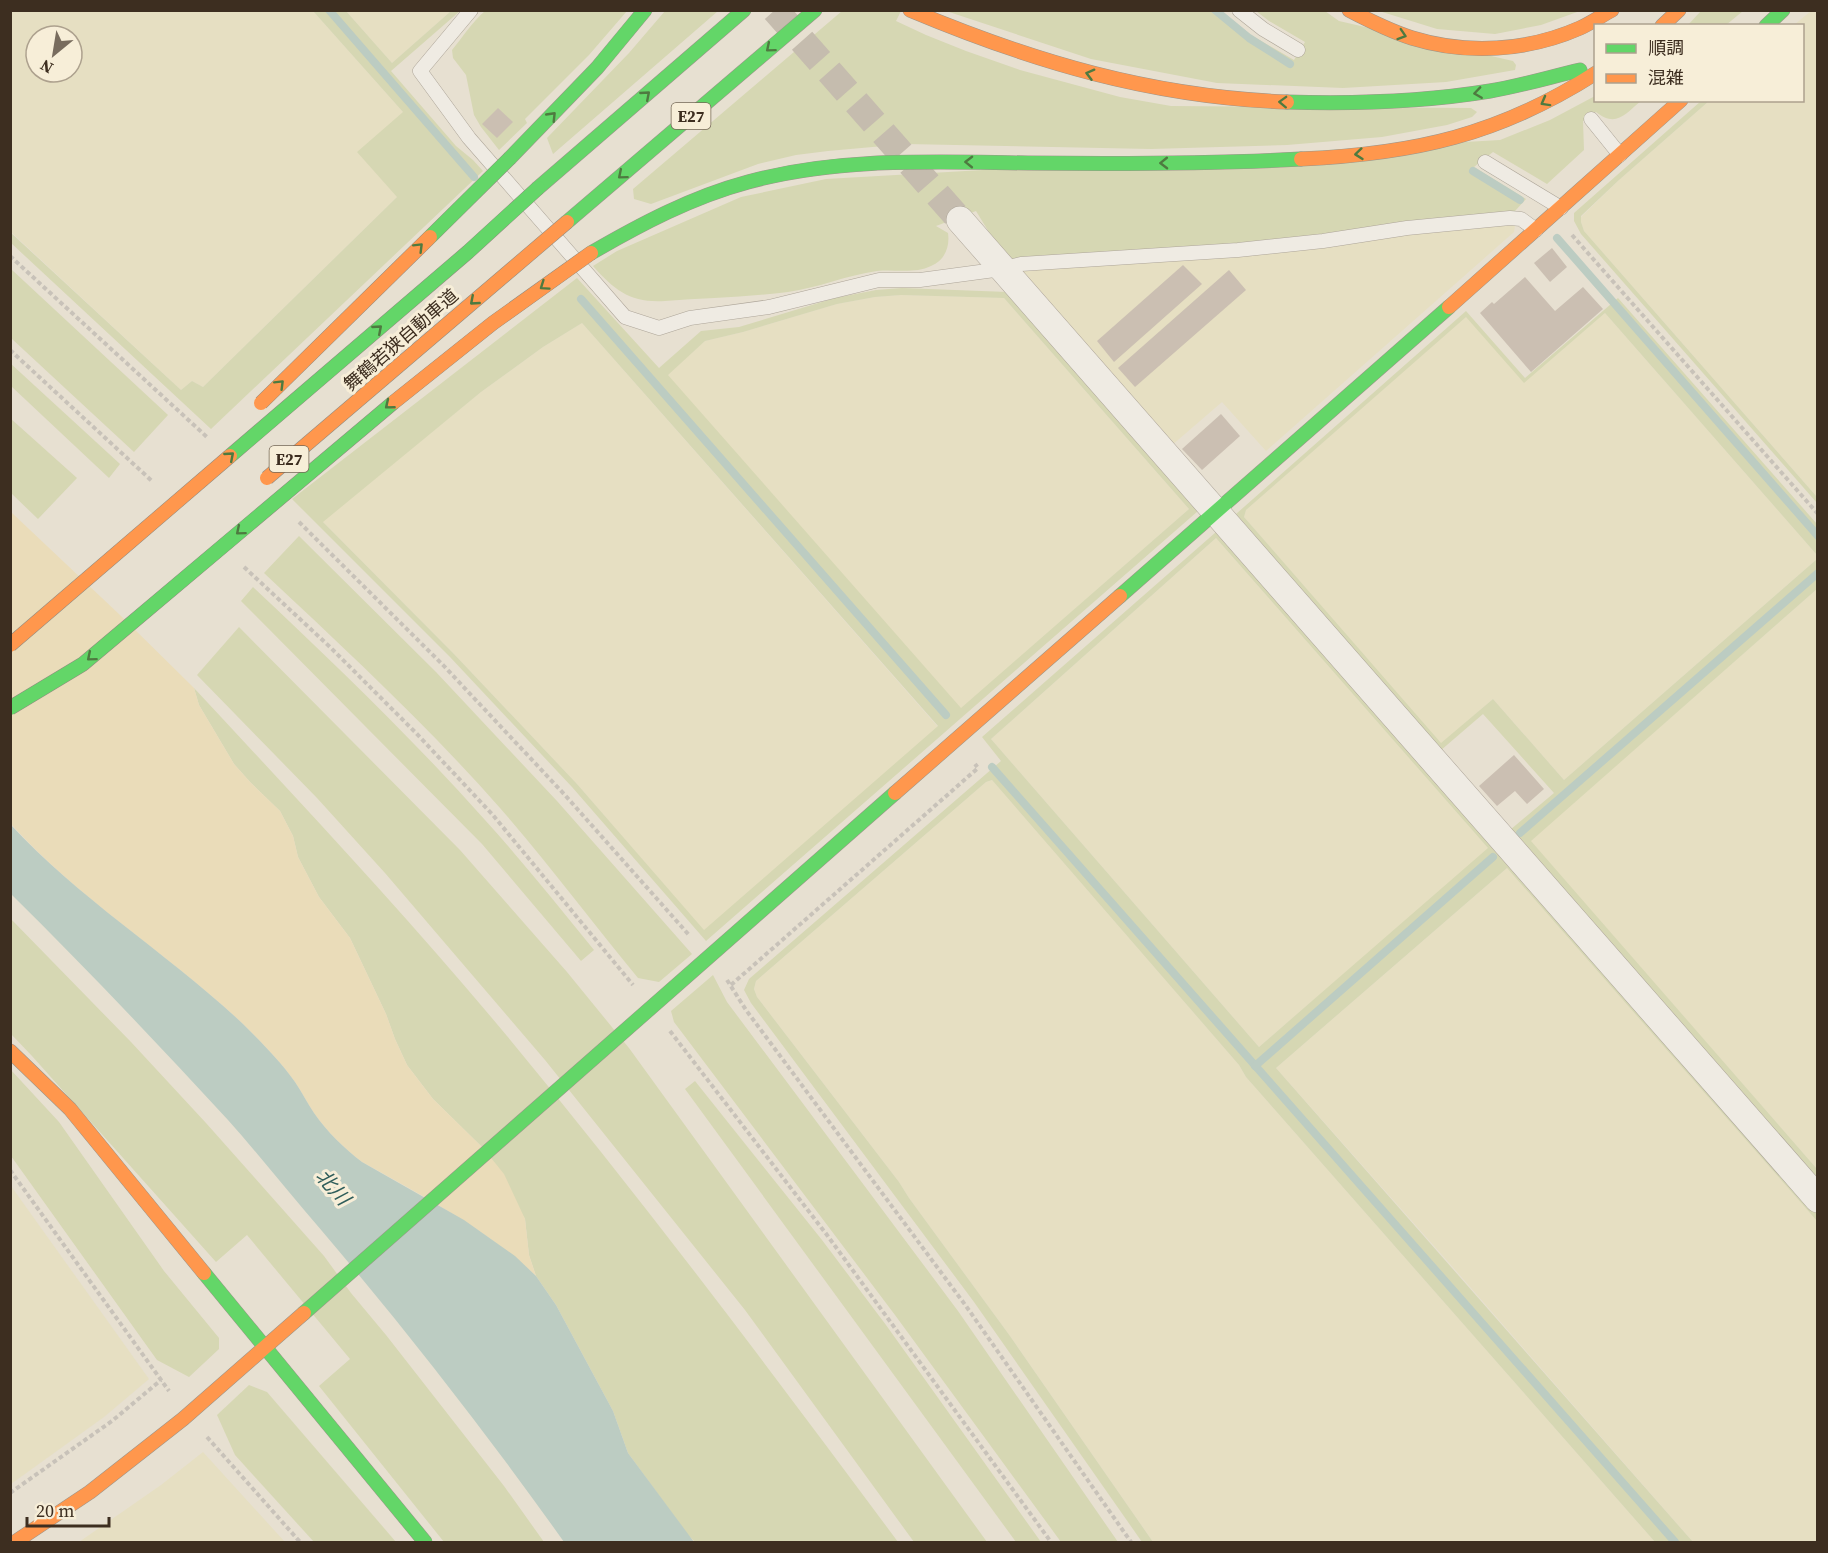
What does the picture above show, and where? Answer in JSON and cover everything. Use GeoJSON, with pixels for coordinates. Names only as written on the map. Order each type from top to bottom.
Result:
{"type":"FeatureCollection","features":[{"type":"Feature","properties":{"kind":"main road"},"geometry":{"type":"LineString","coordinates":[[247,416],[510,158],[591,74],[645,10]]}},
{"type":"Feature","properties":{"kind":"main road","name":"舞鶴若狭自動車道"},"geometry":{"type":"LineString","coordinates":[[10,645],[459,259],[744,10]]}},
{"type":"Feature","properties":{"kind":"main road","name":"舞鶴若狭自動車道"},"geometry":{"type":"LineString","coordinates":[[257,487],[815,10]]}},
{"type":"Feature","properties":{"kind":"main road"},"geometry":{"type":"LineString","coordinates":[[910,10],[983,41],[1066,68],[1154,88],[1252,100],[1359,103],[1452,96],[1492,91],[1594,65]]}},
{"type":"Feature","properties":{"kind":"main road"},"geometry":{"type":"LineString","coordinates":[[1349,10],[1371,24],[1399,35],[1430,44],[1465,49],[1499,49],[1534,44],[1593,23],[1612,10]]}},
{"type":"Feature","properties":{"kind":"main road"},"geometry":{"type":"LineString","coordinates":[[1664,24],[1679,10]]}},
{"type":"Feature","properties":{"kind":"main road"},"geometry":{"type":"LineString","coordinates":[[1768,24],[1783,10]]}},
{"type":"Feature","properties":{"kind":"main road"},"geometry":{"type":"LineString","coordinates":[[10,708],[83,664],[414,385],[493,322],[591,252],[635,227],[711,193],[743,183],[800,171],[852,164],[1195,162],[1361,154],[1442,141],[1502,123],[1533,109],[1594,74]]}},
{"type":"Feature","properties":{"kind":"main road"},"geometry":{"type":"LineString","coordinates":[[15,1542],[90,1492],[183,1419],[1680,102]]}},
{"type":"Feature","properties":{"kind":"main road"},"geometry":{"type":"LineString","coordinates":[[44,616],[188,475]]}},
{"type":"Feature","properties":{"kind":"main road"},"geometry":{"type":"LineString","coordinates":[[10,697],[29,681]]}},
{"type":"Feature","properties":{"kind":"main road"},"geometry":{"type":"LineString","coordinates":[[10,1051],[70,1109],[425,1542]]}},
{"type":"Feature","properties":{"kind":"street"},"geometry":{"type":"LineString","coordinates":[[960,220],[1818,1199]]}},
{"type":"Feature","properties":{"kind":"lane"},"geometry":{"type":"LineString","coordinates":[[471,10],[420,71],[469,138],[625,317],[659,328],[690,318],[769,307],[879,280],[920,280],[1002,269],[1021,264],[1238,250],[1407,228],[1510,218],[1521,219],[1536,230]]}},
{"type":"Feature","properties":{"kind":"lane"},"geometry":{"type":"LineString","coordinates":[[1239,10],[1263,29],[1298,50]]}},
{"type":"Feature","properties":{"kind":"lane"},"geometry":{"type":"LineString","coordinates":[[1591,119],[1620,155]]}},
{"type":"Feature","properties":{"kind":"lane"},"geometry":{"type":"LineString","coordinates":[[1485,162],[1558,211]]}},
{"type":"Feature","properties":{"kind":"path"},"geometry":{"type":"LineString","coordinates":[[1558,211],[1818,514]]}},
{"type":"Feature","properties":{"kind":"path"},"geometry":{"type":"LineString","coordinates":[[10,256],[212,441]]}},
{"type":"Feature","properties":{"kind":"path"},"geometry":{"type":"LineString","coordinates":[[10,350],[160,489]]}},
{"type":"Feature","properties":{"kind":"path"},"geometry":{"type":"LineString","coordinates":[[299,521],[443,665],[564,794],[692,938]]}},
{"type":"Feature","properties":{"kind":"path"},"geometry":{"type":"LineString","coordinates":[[237,560],[346,663],[492,814],[841,1254],[1051,1542]]}},
{"type":"Feature","properties":{"kind":"path"},"geometry":{"type":"LineString","coordinates":[[731,985],[978,768],[958,738]]}},
{"type":"Feature","properties":{"kind":"path"},"geometry":{"type":"LineString","coordinates":[[724,975],[746,1010],[966,1306],[1131,1542]]}},
{"type":"Feature","properties":{"kind":"path"},"geometry":{"type":"LineString","coordinates":[[10,1170],[169,1391]]}},
{"type":"Feature","properties":{"kind":"path"},"geometry":{"type":"LineString","coordinates":[[10,1493],[112,1421],[161,1380]]}},
{"type":"Feature","properties":{"kind":"path"},"geometry":{"type":"LineString","coordinates":[[201,1431],[300,1542]]}},
{"type":"Feature","properties":{"kind":"shaded area"},"geometry":{"type":"Polygon","coordinates":[[[10,11],[313,11],[403,112],[397,197],[203,387],[192,381],[181,390],[11,232],[10,11]]]}},
{"type":"Feature","properties":{"kind":"shaded area"},"geometry":{"type":"Polygon","coordinates":[[[346,11],[451,11],[392,63],[346,11]]]}},
{"type":"Feature","properties":{"kind":"shaded area"},"geometry":{"type":"Polygon","coordinates":[[[1811,11],[1817,11],[1817,497],[1584,231],[1581,222],[1581,217],[1619,180],[1708,102],[1804,102],[1804,24],[1795,24],[1811,11]]]}},
{"type":"Feature","properties":{"kind":"shaded area"},"geometry":{"type":"Polygon","coordinates":[[[1512,224],[1515,226],[1514,232],[1266,451],[1222,402],[1171,446],[1023,277],[1022,270],[1512,224]]]}},
{"type":"Feature","properties":{"kind":"shaded area"},"geometry":{"type":"Polygon","coordinates":[[[901,295],[1004,298],[1189,509],[961,709],[667,375],[705,341],[837,304],[901,295]]]}},
{"type":"Feature","properties":{"kind":"shaded area"},"geometry":{"type":"Polygon","coordinates":[[[1605,313],[1817,555],[1817,559],[1564,780],[1493,699],[1441,744],[1244,517],[1246,510],[1466,316],[1524,382],[1605,313]]]}},
{"type":"Feature","properties":{"kind":"shaded area"},"geometry":{"type":"Polygon","coordinates":[[[582,323],[938,727],[704,931],[577,784],[454,654],[322,521],[481,392],[543,347],[582,323]]]}},
{"type":"Feature","properties":{"kind":"shaded area"},"geometry":{"type":"Polygon","coordinates":[[[1216,538],[1489,849],[1259,1047],[991,739],[1216,538]]]}},
{"type":"Feature","properties":{"kind":"shaded area"},"geometry":{"type":"Polygon","coordinates":[[[1817,589],[1817,1169],[1530,841],[1817,589]]]}},
{"type":"Feature","properties":{"kind":"shaded area"},"geometry":{"type":"Polygon","coordinates":[[[992,780],[1239,1065],[1246,1077],[1655,1542],[1153,1542],[1010,1336],[899,1182],[757,997],[754,989],[756,981],[986,782],[992,780]]]}},
{"type":"Feature","properties":{"kind":"shaded area"},"geometry":{"type":"Polygon","coordinates":[[[1507,868],[1817,1221],[1817,1542],[1693,1542],[1276,1068],[1507,868]]]}},
{"type":"Feature","properties":{"kind":"shaded area"},"geometry":{"type":"Polygon","coordinates":[[[11,1186],[149,1379],[104,1417],[11,1484],[11,1186]]]}},
{"type":"Feature","properties":{"kind":"shaded area"},"geometry":{"type":"Polygon","coordinates":[[[203,1452],[285,1542],[79,1542],[161,1485],[203,1452]]]}},
{"type":"Feature","properties":{"kind":"green space"},"geometry":{"type":"Polygon","coordinates":[[[313,11],[346,11],[392,63],[451,11],[460,11],[391,71],[456,146],[483,171],[211,429],[11,243],[10,232],[181,390],[192,381],[203,387],[397,197],[357,152],[403,112],[313,11]]]}},
{"type":"Feature","properties":{"kind":"green space"},"geometry":{"type":"Polygon","coordinates":[[[485,11],[627,11],[589,55],[525,119],[527,123],[499,150],[474,115],[466,75],[453,58],[452,50],[485,11]]]}},
{"type":"Feature","properties":{"kind":"green space"},"geometry":{"type":"Polygon","coordinates":[[[665,11],[718,11],[553,154],[547,138],[629,53],[665,11]]]}},
{"type":"Feature","properties":{"kind":"green space"},"geometry":{"type":"Polygon","coordinates":[[[842,11],[901,11],[896,21],[966,51],[1020,70],[1120,97],[1171,106],[1471,108],[1477,112],[1472,117],[1447,125],[1382,137],[1287,145],[1151,149],[906,144],[828,151],[796,155],[758,164],[651,204],[634,199],[633,189],[842,11]]]}},
{"type":"Feature","properties":{"kind":"green space"},"geometry":{"type":"Polygon","coordinates":[[[946,11],[1221,11],[1251,35],[1294,60],[1305,42],[1256,11],[1325,11],[1339,21],[1513,61],[1516,65],[1515,70],[1446,82],[1343,88],[1217,83],[1091,59],[946,11]]]}},
{"type":"Feature","properties":{"kind":"green space"},"geometry":{"type":"Polygon","coordinates":[[[1379,11],[1580,11],[1541,25],[1495,34],[1437,29],[1379,11]]]}},
{"type":"Feature","properties":{"kind":"green space"},"geometry":{"type":"Polygon","coordinates":[[[1701,11],[1743,11],[1727,24],[1689,24],[1701,11]]]}},
{"type":"Feature","properties":{"kind":"green space"},"geometry":{"type":"Polygon","coordinates":[[[1594,97],[1594,102],[1640,102],[1615,119],[1603,117],[1596,112],[1583,121],[1584,150],[1547,184],[1493,152],[1474,167],[1526,199],[1515,211],[1406,223],[1323,236],[1010,259],[995,242],[976,211],[936,226],[948,233],[947,248],[940,260],[925,268],[911,271],[866,273],[788,292],[665,301],[642,300],[624,294],[593,266],[617,251],[741,197],[826,179],[1500,140],[1550,120],[1594,97]]]}},
{"type":"Feature","properties":{"kind":"green space"},"geometry":{"type":"Polygon","coordinates":[[[1700,102],[1708,102],[1619,180],[1581,216],[1581,222],[1584,231],[1817,497],[1817,503],[1581,234],[1574,221],[1574,213],[1700,102]]]}},
{"type":"Feature","properties":{"kind":"green space"},"geometry":{"type":"Polygon","coordinates":[[[11,269],[168,415],[134,452],[11,338],[11,269]]]}},
{"type":"Feature","properties":{"kind":"green space"},"geometry":{"type":"Polygon","coordinates":[[[577,278],[659,368],[701,331],[739,327],[835,298],[876,290],[902,288],[1008,292],[1198,511],[706,941],[572,787],[450,657],[292,499],[577,278]],[[901,295],[837,304],[705,341],[668,375],[961,708],[1189,509],[1004,298],[901,295]],[[582,323],[543,347],[481,392],[323,522],[454,654],[577,784],[704,930],[938,726],[582,323]]]}},
{"type":"Feature","properties":{"kind":"green space"},"geometry":{"type":"Polygon","coordinates":[[[1618,298],[1817,524],[1817,555],[1605,313],[1524,383],[1466,317],[1246,510],[1244,517],[1441,743],[1493,699],[1564,780],[1817,559],[1817,589],[1531,841],[1817,1169],[1817,1180],[1510,830],[1554,793],[1483,714],[1440,751],[1236,514],[1466,311],[1525,378],[1618,298]]]}},
{"type":"Feature","properties":{"kind":"green space"},"geometry":{"type":"Polygon","coordinates":[[[10,363],[120,464],[109,478],[11,386],[10,363]]]}},
{"type":"Feature","properties":{"kind":"green space"},"geometry":{"type":"Polygon","coordinates":[[[10,418],[77,478],[38,519],[11,493],[10,418]]]}},
{"type":"Feature","properties":{"kind":"green space"},"geometry":{"type":"Polygon","coordinates":[[[1216,532],[1221,535],[1817,1213],[1817,1221],[1507,868],[1276,1068],[1693,1542],[1655,1542],[1246,1077],[1239,1065],[992,780],[986,782],[756,981],[754,989],[757,997],[899,1182],[1010,1336],[1153,1542],[1142,1542],[974,1302],[751,1003],[744,990],[749,979],[1001,761],[982,737],[1216,532]],[[1216,538],[991,739],[1259,1047],[1488,848],[1216,538]]]}},
{"type":"Feature","properties":{"kind":"green space"},"geometry":{"type":"Polygon","coordinates":[[[299,536],[436,672],[557,801],[692,954],[659,982],[638,978],[535,850],[472,777],[385,688],[264,573],[299,536]]]}},
{"type":"Feature","properties":{"kind":"green space"},"geometry":{"type":"Polygon","coordinates":[[[253,587],[401,730],[513,852],[594,950],[581,961],[482,844],[241,601],[253,587]]]}},
{"type":"Feature","properties":{"kind":"green space"},"geometry":{"type":"Polygon","coordinates":[[[239,627],[460,850],[567,972],[629,1048],[987,1542],[914,1542],[745,1310],[545,1060],[385,873],[317,798],[197,675],[239,627]]]}},
{"type":"Feature","properties":{"kind":"green space"},"geometry":{"type":"Polygon","coordinates":[[[194,688],[392,903],[507,1036],[657,1223],[898,1542],[695,1542],[688,1535],[628,1453],[613,1411],[556,1305],[536,1276],[529,1255],[525,1219],[483,1148],[433,1099],[407,1065],[350,938],[319,897],[298,857],[293,836],[280,811],[234,764],[199,705],[194,688]]]}},
{"type":"Feature","properties":{"kind":"green space"},"geometry":{"type":"Polygon","coordinates":[[[10,918],[131,1042],[324,1256],[504,1486],[544,1542],[444,1542],[319,1386],[350,1359],[247,1235],[216,1262],[11,1034],[10,918]]]}},
{"type":"Feature","properties":{"kind":"green space"},"geometry":{"type":"Polygon","coordinates":[[[713,975],[727,1002],[958,1311],[1118,1542],[1061,1542],[895,1315],[674,1022],[671,1011],[713,975]]]}},
{"type":"Feature","properties":{"kind":"green space"},"geometry":{"type":"Polygon","coordinates":[[[10,1069],[59,1122],[164,1271],[219,1338],[219,1349],[189,1377],[157,1360],[11,1156],[10,1069]]]}},
{"type":"Feature","properties":{"kind":"green space"},"geometry":{"type":"Polygon","coordinates":[[[695,1081],[822,1240],[886,1325],[1041,1542],[1016,1542],[685,1089],[695,1081]]]}},
{"type":"Feature","properties":{"kind":"green space"},"geometry":{"type":"Polygon","coordinates":[[[249,1385],[267,1392],[396,1542],[314,1542],[235,1455],[217,1415],[249,1385]]]}},
{"type":"Feature","properties":{"kind":"sand"},"geometry":{"type":"Polygon","coordinates":[[[11,512],[194,688],[199,705],[234,764],[280,811],[293,836],[298,857],[319,897],[350,938],[407,1065],[433,1099],[483,1148],[504,1174],[525,1219],[529,1255],[536,1276],[475,1228],[362,1162],[349,1152],[319,1120],[283,1067],[243,1024],[215,998],[95,902],[37,852],[11,824],[11,512]]]}},
{"type":"Feature","properties":{"kind":"water","name":"北川"},"geometry":{"type":"Polygon","coordinates":[[[10,824],[37,852],[95,902],[215,998],[243,1024],[283,1067],[319,1120],[349,1152],[362,1162],[464,1220],[515,1256],[536,1276],[556,1305],[613,1411],[628,1453],[694,1542],[564,1542],[416,1345],[252,1147],[148,1034],[11,894],[10,824]]]}},
{"type":"Feature","properties":{"kind":"building"},"geometry":{"type":"Polygon","coordinates":[[[498,108],[513,122],[497,138],[482,124],[498,108]]]}},
{"type":"Feature","properties":{"kind":"building"},"geometry":{"type":"Polygon","coordinates":[[[1552,248],[1567,267],[1550,282],[1534,263],[1552,248]]]}},
{"type":"Feature","properties":{"kind":"building"},"geometry":{"type":"Polygon","coordinates":[[[1183,265],[1202,284],[1114,362],[1097,341],[1183,265]]]}},
{"type":"Feature","properties":{"kind":"building"},"geometry":{"type":"Polygon","coordinates":[[[1229,270],[1246,290],[1135,387],[1118,368],[1229,270]]]}},
{"type":"Feature","properties":{"kind":"building"},"geometry":{"type":"Polygon","coordinates":[[[1525,277],[1555,311],[1583,287],[1603,309],[1531,372],[1480,313],[1525,277]]]}},
{"type":"Feature","properties":{"kind":"building"},"geometry":{"type":"Polygon","coordinates":[[[1221,414],[1240,436],[1202,470],[1182,449],[1221,414]]]}},
{"type":"Feature","properties":{"kind":"building"},"geometry":{"type":"Polygon","coordinates":[[[1514,755],[1544,789],[1527,804],[1515,791],[1497,806],[1479,786],[1514,755]]]}},
{"type":"Feature","properties":{"kind":"waterway"},"geometry":{"type":"LineString","coordinates":[[329,10],[474,177]]}},
{"type":"Feature","properties":{"kind":"waterway"},"geometry":{"type":"LineString","coordinates":[[1215,10],[1249,38],[1290,64]]}},
{"type":"Feature","properties":{"kind":"waterway"},"geometry":{"type":"LineString","coordinates":[[1473,171],[1520,200]]}},
{"type":"Feature","properties":{"kind":"waterway"},"geometry":{"type":"LineString","coordinates":[[1557,238],[1818,536]]}},
{"type":"Feature","properties":{"kind":"waterway"},"geometry":{"type":"LineString","coordinates":[[581,299],[946,715]]}},
{"type":"Feature","properties":{"kind":"waterway"},"geometry":{"type":"LineString","coordinates":[[1520,833],[1818,573]]}},
{"type":"Feature","properties":{"kind":"waterway"},"geometry":{"type":"LineString","coordinates":[[992,767],[1675,1542]]}},
{"type":"Feature","properties":{"kind":"waterway"},"geometry":{"type":"LineString","coordinates":[[1255,1066],[1493,857]]}},
{"type":"Feature","properties":{"kind":"tunnel"},"geometry":{"type":"LineString","coordinates":[[775,10],[960,220]]}},
{"type":"Feature","properties":{"kind":"traffic: fast"},"geometry":{"type":"LineString","coordinates":[[510,158],[597,68],[645,10]]}},
{"type":"Feature","properties":{"kind":"traffic: fast"},"geometry":{"type":"LineString","coordinates":[[538,188],[744,10]]}},
{"type":"Feature","properties":{"kind":"traffic: fast"},"geometry":{"type":"LineString","coordinates":[[567,222],[815,10]]}},
{"type":"Feature","properties":{"kind":"traffic: fast"},"geometry":{"type":"LineString","coordinates":[[1768,24],[1783,10]]}},
{"type":"Feature","properties":{"kind":"traffic: fast"},"geometry":{"type":"LineString","coordinates":[[1287,102],[1338,103],[1439,98],[1501,89],[1580,70]]}},
{"type":"Feature","properties":{"kind":"traffic: fast"},"geometry":{"type":"LineString","coordinates":[[430,237],[510,158]]}},
{"type":"Feature","properties":{"kind":"traffic: fast"},"geometry":{"type":"LineString","coordinates":[[591,253],[648,222],[707,195],[748,182],[817,168],[923,162],[1096,164],[1301,159]]}},
{"type":"Feature","properties":{"kind":"traffic: fast"},"geometry":{"type":"LineString","coordinates":[[230,456],[468,252],[538,188]]}},
{"type":"Feature","properties":{"kind":"traffic: fast"},"geometry":{"type":"LineString","coordinates":[[1120,596],[1449,307]]}},
{"type":"Feature","properties":{"kind":"traffic: fast"},"geometry":{"type":"LineString","coordinates":[[10,708],[83,664],[394,402]]}},
{"type":"Feature","properties":{"kind":"traffic: fast"},"geometry":{"type":"LineString","coordinates":[[304,1313],[895,793]]}},
{"type":"Feature","properties":{"kind":"traffic: fast"},"geometry":{"type":"LineString","coordinates":[[204,1273],[425,1542]]}},
{"type":"Feature","properties":{"kind":"traffic: slow"},"geometry":{"type":"LineString","coordinates":[[910,10],[1002,46],[1094,74],[1189,93],[1287,102]]}},
{"type":"Feature","properties":{"kind":"traffic: slow"},"geometry":{"type":"LineString","coordinates":[[1349,10],[1380,26],[1412,38],[1454,47],[1476,48],[1497,48],[1540,42],[1580,28],[1612,10]]}},
{"type":"Feature","properties":{"kind":"traffic: slow"},"geometry":{"type":"LineString","coordinates":[[1664,24],[1679,10]]}},
{"type":"Feature","properties":{"kind":"traffic: slow"},"geometry":{"type":"LineString","coordinates":[[1301,159],[1381,152],[1454,137],[1525,112],[1594,74]]}},
{"type":"Feature","properties":{"kind":"traffic: slow"},"geometry":{"type":"LineString","coordinates":[[1449,307],[1679,102]]}},
{"type":"Feature","properties":{"kind":"traffic: slow"},"geometry":{"type":"LineString","coordinates":[[267,478],[567,222]]}},
{"type":"Feature","properties":{"kind":"traffic: slow"},"geometry":{"type":"LineString","coordinates":[[261,403],[430,237]]}},
{"type":"Feature","properties":{"kind":"traffic: slow"},"geometry":{"type":"LineString","coordinates":[[394,402],[493,323],[591,253]]}},
{"type":"Feature","properties":{"kind":"traffic: slow"},"geometry":{"type":"LineString","coordinates":[[10,645],[230,456]]}},
{"type":"Feature","properties":{"kind":"traffic: slow"},"geometry":{"type":"LineString","coordinates":[[895,793],[1120,596]]}},
{"type":"Feature","properties":{"kind":"traffic: slow"},"geometry":{"type":"LineString","coordinates":[[10,1051],[70,1109],[204,1273]]}},
{"type":"Feature","properties":{"kind":"traffic: slow"},"geometry":{"type":"LineString","coordinates":[[15,1542],[90,1492],[183,1419],[304,1313]]}}]}
